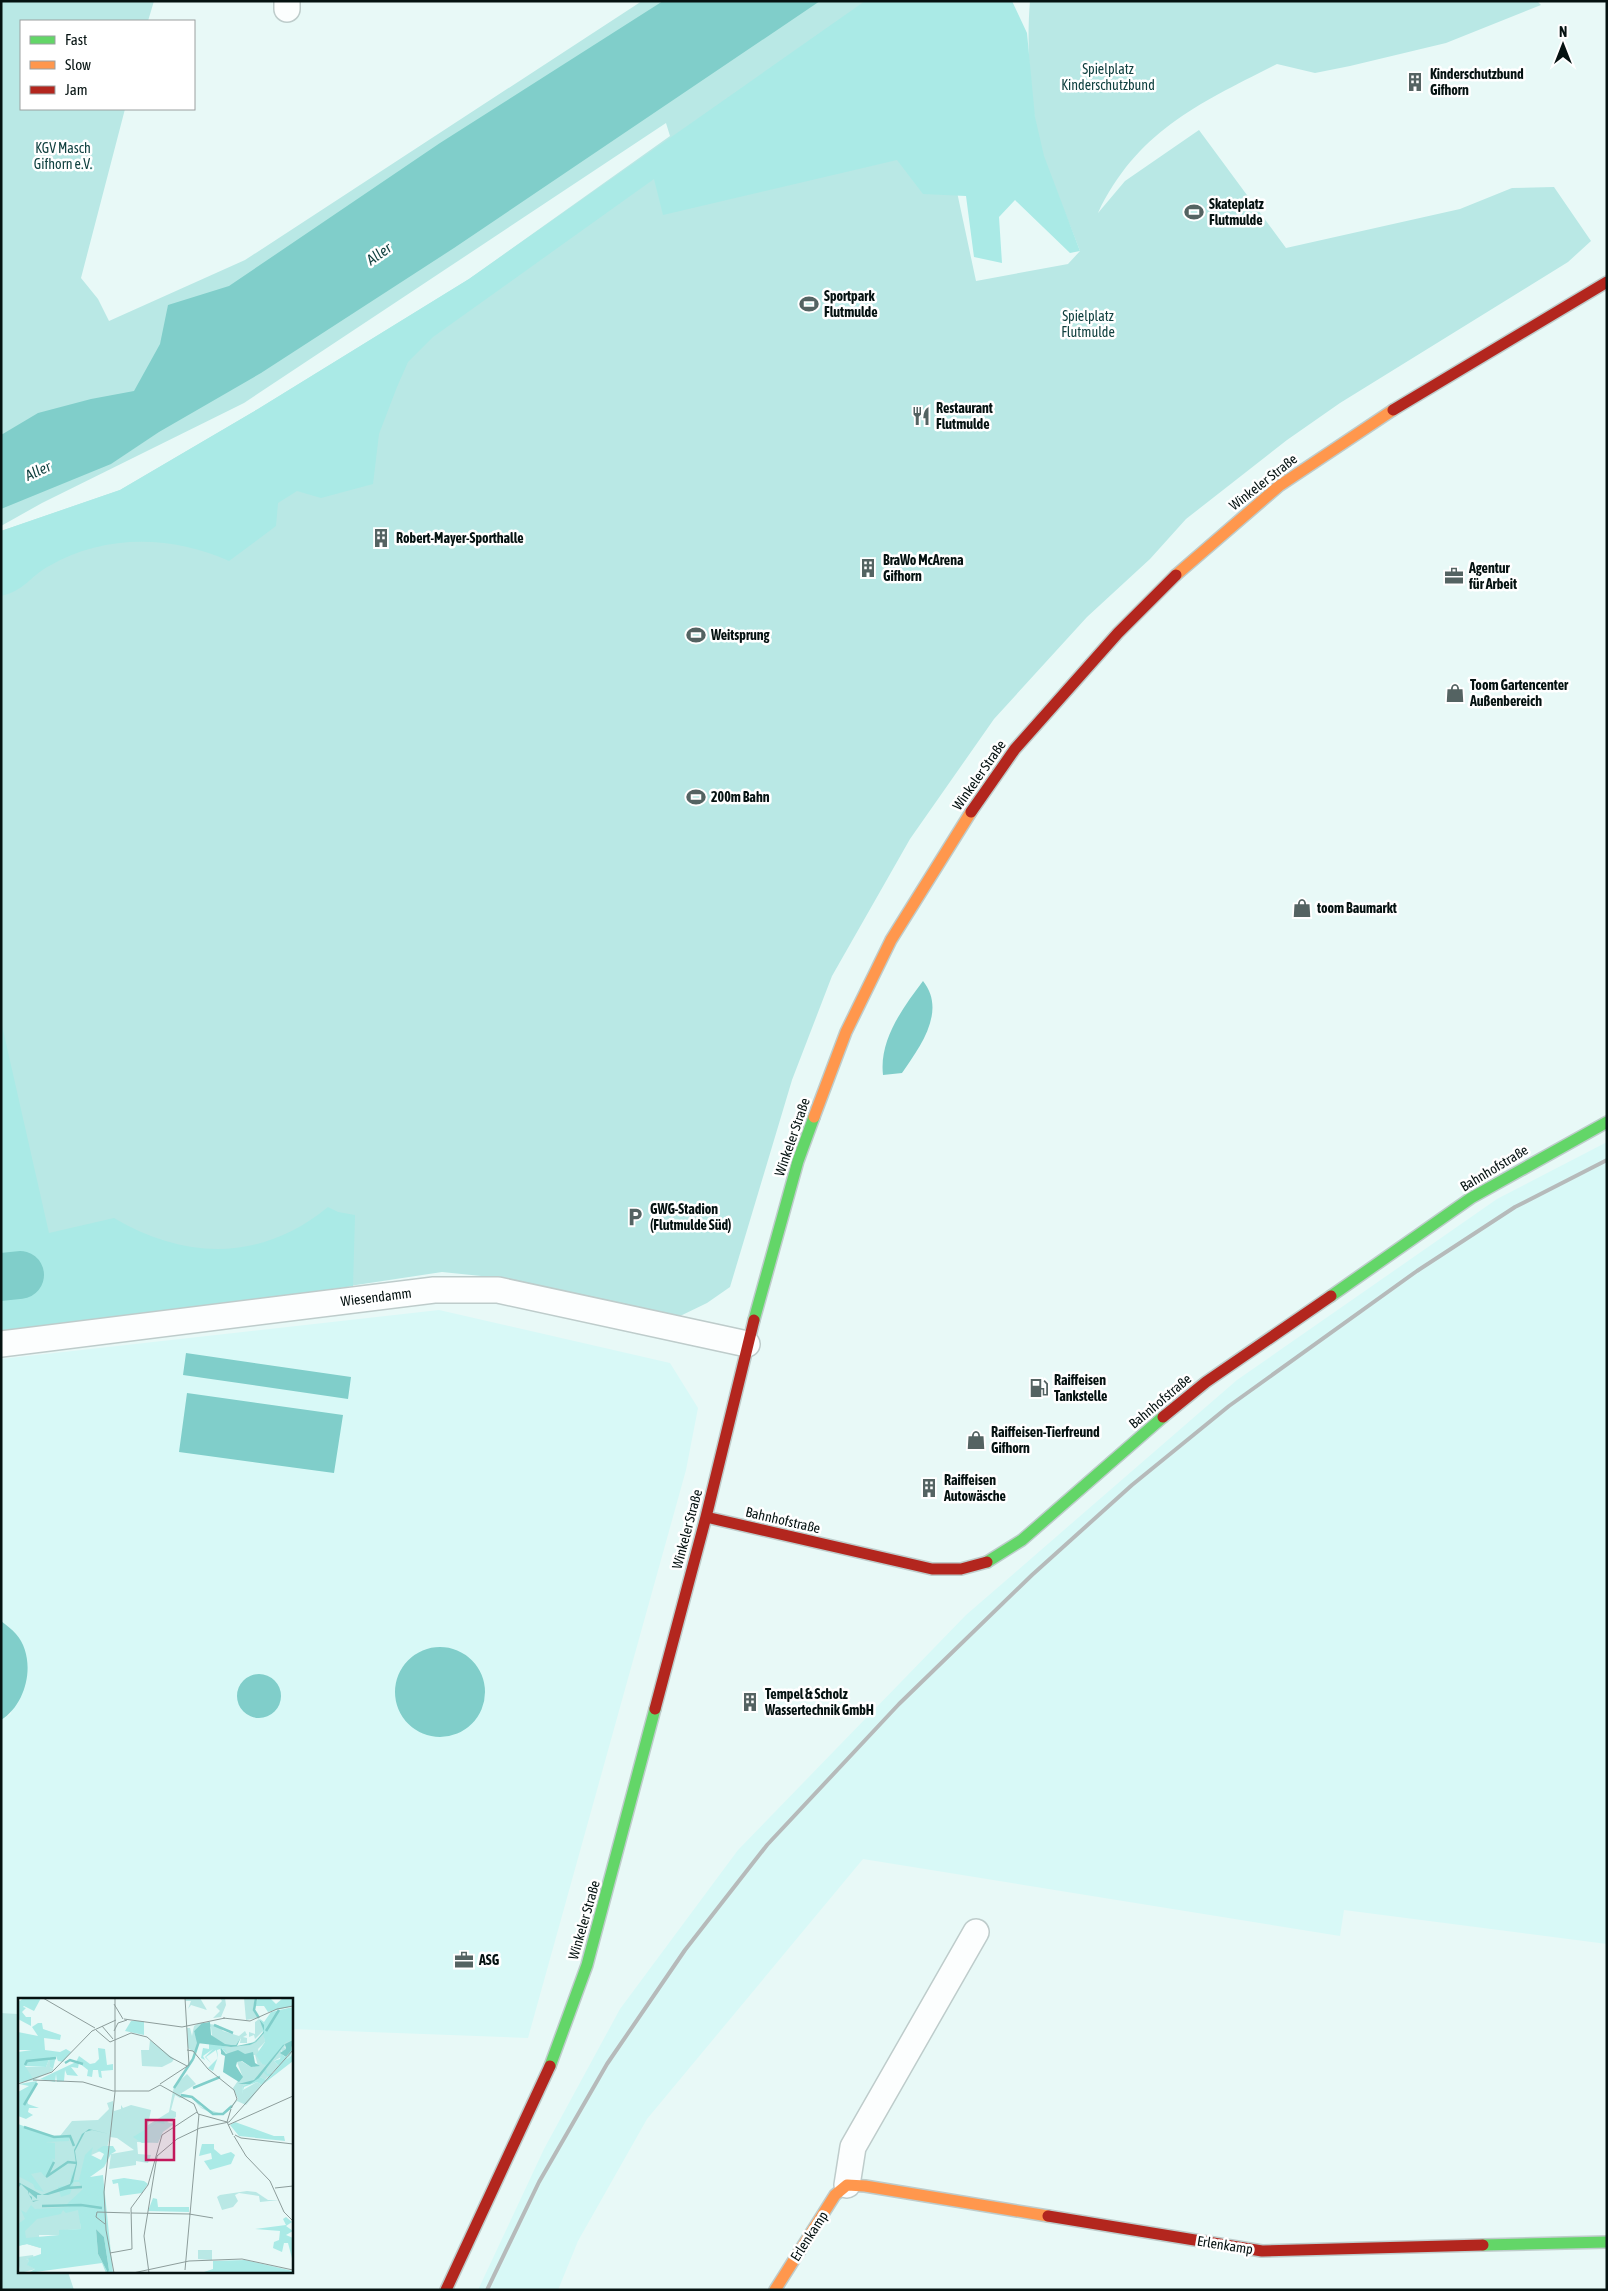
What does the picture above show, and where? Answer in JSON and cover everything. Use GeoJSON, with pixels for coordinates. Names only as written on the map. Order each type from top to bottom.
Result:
{"type":"FeatureCollection","features":[{"type":"Feature","properties":{"kind":"street","name":"Winkeler Straße"},"geometry":{"type":"LineString","coordinates":[[446,2290],[554,2058],[584,1974],[605,1904],[706,1517],[748,1344],[798,1161],[846,1032],[891,940],[972,810],[1015,749],[1112,640],[1161,589],[1221,534],[1279,486],[1344,441],[1439,381],[1607,282]]}},
{"type":"Feature","properties":{"kind":"street","name":"Bahnhofstraße"},"geometry":{"type":"LineString","coordinates":[[706,1517],[932,1569],[961,1569],[988,1562],[1022,1540],[1140,1436],[1206,1382],[1472,1198],[1607,1122]]}},
{"type":"Feature","properties":{"kind":"street","name":"Wiesendamm"},"geometry":{"type":"LineString","coordinates":[[1,1344],[434,1290],[498,1290],[748,1344]]}},
{"type":"Feature","properties":{"kind":"street"},"geometry":{"type":"LineString","coordinates":[[847,2185],[854,2147],[976,1932]]}},
{"type":"Feature","properties":{"kind":"street","name":"Erlenkamp"},"geometry":{"type":"LineString","coordinates":[[775,2290],[836,2195],[847,2185],[865,2186],[1262,2251],[1607,2242]]}},
{"type":"Feature","properties":{"kind":"shaded area"},"geometry":{"type":"Polygon","coordinates":[[[865,1],[1012,1],[1027,33],[1035,117],[1044,156],[1080,251],[1070,253],[1015,200],[999,217],[1002,263],[974,257],[966,196],[923,194],[897,160],[663,215],[654,179],[433,337],[408,362],[379,434],[373,484],[321,498],[297,491],[278,503],[276,526],[229,561],[185,546],[138,542],[115,544],[92,548],[70,556],[42,570],[22,587],[1,596],[1,531],[120,490],[258,409],[469,279],[865,1]]]}},
{"type":"Feature","properties":{"kind":"shaded area"},"geometry":{"type":"Polygon","coordinates":[[[1,1021],[49,1233],[114,1218],[141,1232],[169,1242],[196,1248],[224,1249],[251,1246],[277,1238],[303,1225],[328,1207],[338,1212],[355,1215],[353,1286],[1,1339],[1,1021]]]}},
{"type":"Feature","properties":{"kind":"shaded area"},"geometry":{"type":"Polygon","coordinates":[[[1607,1142],[1607,1944],[1344,1910],[1340,1936],[863,1859],[647,2119],[578,2241],[558,2290],[478,2290],[544,2149],[620,2009],[738,1850],[966,1615],[1237,1380],[1497,1199],[1607,1142]]]}},
{"type":"Feature","properties":{"kind":"shaded area"},"geometry":{"type":"Polygon","coordinates":[[[439,1310],[670,1363],[698,1408],[686,1470],[528,2038],[292,2029],[292,1998],[18,1998],[18,2014],[1,2013],[1,1720],[11,1714],[17,1635],[1,1621],[1,1359],[439,1310]]]}},
{"type":"Feature","properties":{"kind":"green space"},"geometry":{"type":"Polygon","coordinates":[[[1,1],[154,1],[148,20],[20,20],[20,110],[125,110],[81,278],[98,299],[109,321],[245,260],[642,1],[938,1],[938,103],[976,281],[1068,264],[1080,251],[1044,158],[1035,121],[1029,59],[1030,1],[1537,1],[1541,5],[1446,43],[1350,66],[1315,73],[1277,64],[1222,92],[1173,122],[1151,140],[1114,185],[1098,213],[1125,181],[1199,130],[1286,248],[1460,209],[1512,188],[1554,187],[1591,241],[1568,262],[1340,403],[1287,440],[1186,519],[1150,559],[1087,617],[994,719],[910,839],[832,976],[792,1080],[730,1287],[707,1303],[676,1318],[491,1277],[442,1272],[61,1330],[1,1067],[1,531],[120,490],[258,409],[469,279],[670,136],[666,123],[244,403],[42,503],[1,526],[1,1]]]}},
{"type":"Feature","properties":{"kind":"green space"},"geometry":{"type":"Polygon","coordinates":[[[1,2013],[18,2014],[18,2274],[69,2274],[74,2290],[1,2290],[1,2013]]]}},
{"type":"Feature","properties":{"kind":"water","name":"Aller"},"geometry":{"type":"Polygon","coordinates":[[[663,1],[820,1],[454,248],[261,373],[159,432],[111,464],[1,509],[1,435],[38,413],[91,399],[134,391],[160,344],[168,305],[229,286],[440,143],[663,1]]]}},
{"type":"Feature","properties":{"kind":"water"},"geometry":{"type":"Polygon","coordinates":[[[923,981],[930,992],[932,1016],[923,1040],[902,1073],[883,1075],[883,1062],[888,1037],[900,1014],[923,981]]]}},
{"type":"Feature","properties":{"kind":"water"},"geometry":{"type":"Polygon","coordinates":[[[186,1353],[351,1377],[348,1399],[183,1375],[186,1353]]]}},
{"type":"Feature","properties":{"kind":"water"},"geometry":{"type":"Polygon","coordinates":[[[187,1393],[343,1415],[334,1473],[179,1452],[187,1393]]]}},
{"type":"Feature","properties":{"kind":"water"},"geometry":{"type":"Polygon","coordinates":[[[1,1621],[14,1632],[22,1644],[28,1667],[27,1680],[18,1703],[1,1720],[1,1621]]]}},
{"type":"Feature","properties":{"kind":"water"},"geometry":{"type":"Polygon","coordinates":[[[431,1647],[449,1647],[465,1654],[478,1667],[485,1683],[485,1701],[478,1717],[465,1730],[449,1737],[431,1737],[415,1730],[402,1717],[395,1701],[395,1683],[402,1667],[415,1654],[431,1647]]]}},
{"type":"Feature","properties":{"kind":"water"},"geometry":{"type":"Polygon","coordinates":[[[263,1674],[275,1680],[280,1687],[280,1705],[275,1712],[268,1717],[255,1718],[247,1715],[240,1708],[237,1692],[240,1684],[247,1677],[263,1674]]]}},
{"type":"Feature","properties":{"kind":"waterway"},"geometry":{"type":"LineString","coordinates":[[1,1277],[20,1275]]}},
{"type":"Feature","properties":{"kind":"railway"},"geometry":{"type":"LineString","coordinates":[[487,2290],[539,2182],[607,2064],[685,1950],[767,1845],[899,1704],[1032,1575],[1132,1485],[1229,1406],[1417,1271],[1515,1207],[1607,1160]]}},
{"type":"Feature","properties":{"kind":"traffic: fast"},"geometry":{"type":"LineString","coordinates":[[754,1320],[798,1161],[814,1117]]}},
{"type":"Feature","properties":{"kind":"traffic: fast"},"geometry":{"type":"LineString","coordinates":[[1331,1296],[1471,1198],[1607,1122]]}},
{"type":"Feature","properties":{"kind":"traffic: fast"},"geometry":{"type":"LineString","coordinates":[[987,1562],[1022,1540],[1163,1417]]}},
{"type":"Feature","properties":{"kind":"traffic: fast"},"geometry":{"type":"LineString","coordinates":[[550,2066],[587,1965],[655,1709]]}},
{"type":"Feature","properties":{"kind":"traffic: fast"},"geometry":{"type":"LineString","coordinates":[[1483,2245],[1607,2242]]}},
{"type":"Feature","properties":{"kind":"traffic: slow"},"geometry":{"type":"LineString","coordinates":[[1176,575],[1279,486],[1393,410]]}},
{"type":"Feature","properties":{"kind":"traffic: slow"},"geometry":{"type":"LineString","coordinates":[[814,1117],[846,1032],[891,940],[971,812]]}},
{"type":"Feature","properties":{"kind":"traffic: slow"},"geometry":{"type":"LineString","coordinates":[[775,2290],[835,2195],[847,2185],[865,2186],[1048,2216]]}},
{"type":"Feature","properties":{"kind":"traffic: jam"},"geometry":{"type":"LineString","coordinates":[[1393,410],[1607,282]]}},
{"type":"Feature","properties":{"kind":"traffic: jam"},"geometry":{"type":"LineString","coordinates":[[971,812],[1015,749],[1118,633],[1176,575]]}},
{"type":"Feature","properties":{"kind":"traffic: jam"},"geometry":{"type":"LineString","coordinates":[[1163,1417],[1206,1382],[1331,1296]]}},
{"type":"Feature","properties":{"kind":"traffic: jam"},"geometry":{"type":"LineString","coordinates":[[655,1709],[706,1517],[754,1320]]}},
{"type":"Feature","properties":{"kind":"traffic: jam"},"geometry":{"type":"LineString","coordinates":[[706,1517],[932,1569],[961,1569],[987,1562]]}},
{"type":"Feature","properties":{"kind":"traffic: jam"},"geometry":{"type":"LineString","coordinates":[[446,2290],[550,2066]]}},
{"type":"Feature","properties":{"kind":"traffic: jam"},"geometry":{"type":"LineString","coordinates":[[1048,2216],[1262,2251],[1483,2245]]}},
{"type":"Feature","properties":{"kind":"place","name":"Kinderschutzbund Gifhorn"},"geometry":{"type":"Point","coordinates":[1415,82]}},
{"type":"Feature","properties":{"kind":"place","name":"Skateplatz Flutmulde"},"geometry":{"type":"Point","coordinates":[1194,212]}},
{"type":"Feature","properties":{"kind":"place","name":"Sportpark Flutmulde"},"geometry":{"type":"Point","coordinates":[809,304]}},
{"type":"Feature","properties":{"kind":"place","name":"Restaurant Flutmulde"},"geometry":{"type":"Point","coordinates":[921,416]}},
{"type":"Feature","properties":{"kind":"place","name":"Robert-Mayer-Sporthalle"},"geometry":{"type":"Point","coordinates":[381,538]}},
{"type":"Feature","properties":{"kind":"place","name":"BraWo McArena Gifhorn"},"geometry":{"type":"Point","coordinates":[868,568]}},
{"type":"Feature","properties":{"kind":"place","name":"Agentur für Arbeit"},"geometry":{"type":"Point","coordinates":[1454,576]}},
{"type":"Feature","properties":{"kind":"place","name":"Weitsprung"},"geometry":{"type":"Point","coordinates":[696,635]}},
{"type":"Feature","properties":{"kind":"place","name":"Toom Gartencenter Außenbereich"},"geometry":{"type":"Point","coordinates":[1455,693]}},
{"type":"Feature","properties":{"kind":"place","name":"200m Bahn"},"geometry":{"type":"Point","coordinates":[696,797]}},
{"type":"Feature","properties":{"kind":"place","name":"toom Baumarkt"},"geometry":{"type":"Point","coordinates":[1302,908]}},
{"type":"Feature","properties":{"kind":"place","name":"GWG-Stadion (Flutmulde Süd)"},"geometry":{"type":"Point","coordinates":[635,1217]}},
{"type":"Feature","properties":{"kind":"place","name":"Raiffeisen Tankstelle"},"geometry":{"type":"Point","coordinates":[1039,1388]}},
{"type":"Feature","properties":{"kind":"place","name":"Raiffeisen-Tierfreund Gifhorn"},"geometry":{"type":"Point","coordinates":[976,1440]}},
{"type":"Feature","properties":{"kind":"place","name":"Raiffeisen Autowäsche"},"geometry":{"type":"Point","coordinates":[929,1488]}},
{"type":"Feature","properties":{"kind":"place","name":"Tempel & Scholz Wassertechnik GmbH"},"geometry":{"type":"Point","coordinates":[750,1702]}},
{"type":"Feature","properties":{"kind":"place","name":"ASG"},"geometry":{"type":"Point","coordinates":[464,1960]}},
{"type":"Feature","properties":{"kind":"park label","name":"Spielplatz Kinderschutzbund"},"geometry":{"type":"Point","coordinates":[1108,78]}},
{"type":"Feature","properties":{"kind":"park label","name":"KGV Masch Gifhorn e.V."},"geometry":{"type":"Point","coordinates":[63,156]}},
{"type":"Feature","properties":{"kind":"park label","name":"Spielplatz Flutmulde"},"geometry":{"type":"Point","coordinates":[1088,324]}}]}
